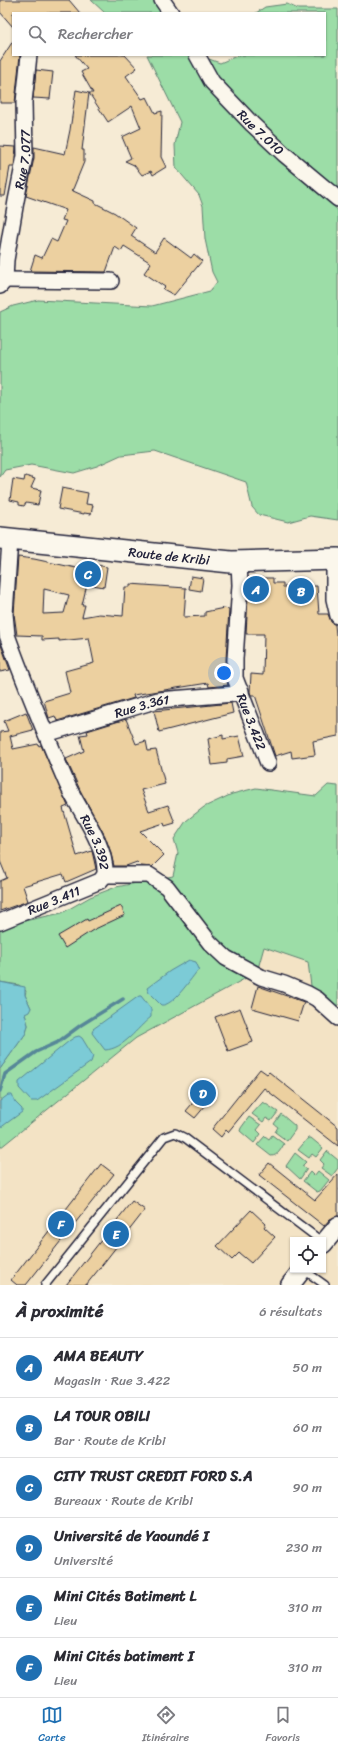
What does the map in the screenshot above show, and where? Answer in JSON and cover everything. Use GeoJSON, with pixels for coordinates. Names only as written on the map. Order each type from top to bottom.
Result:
{"type":"FeatureCollection","features":[{"type":"Feature","properties":{"kind":"main road","name":"Route de Kribi"},"geometry":{"type":"LineString","coordinates":[[5,539],[239,562],[336,559]]}},
{"type":"Feature","properties":{"kind":"street"},"geometry":{"type":"LineString","coordinates":[[162,0],[170,12]]}},
{"type":"Feature","properties":{"kind":"street","name":"Rue 7.077"},"geometry":{"type":"LineString","coordinates":[[2,283],[25,156],[24,102],[29,56]]}},
{"type":"Feature","properties":{"kind":"street","name":"Rue 7.010"},"geometry":{"type":"LineString","coordinates":[[198,56],[212,82],[252,124],[284,154],[338,199]]}},
{"type":"Feature","properties":{"kind":"street"},"geometry":{"type":"LineString","coordinates":[[2,283],[111,282]]}},
{"type":"Feature","properties":{"kind":"street","name":"Rue 3.392"},"geometry":{"type":"LineString","coordinates":[[5,539],[5,614],[7,635],[68,786],[100,848],[106,868],[105,875],[149,875],[167,887],[210,943],[226,958],[260,977],[284,984],[317,998],[338,1018]]}},
{"type":"Feature","properties":{"kind":"street"},"geometry":{"type":"LineString","coordinates":[[336,559],[334,599],[338,616]]}},
{"type":"Feature","properties":{"kind":"street","name":"Rue 3.422"},"geometry":{"type":"LineString","coordinates":[[239,562],[240,584],[235,678],[268,763]]}},
{"type":"Feature","properties":{"kind":"street","name":"Rue 3.361"},"geometry":{"type":"LineString","coordinates":[[46,734],[158,700],[234,694],[241,691]]}},
{"type":"Feature","properties":{"kind":"street","name":"Rue 3.411"},"geometry":{"type":"LineString","coordinates":[[0,922],[100,881],[105,875]]}},
{"type":"Feature","properties":{"kind":"street"},"geometry":{"type":"LineString","coordinates":[[326,1239],[338,1226]]}},
{"type":"Feature","properties":{"kind":"street"},"geometry":{"type":"LineString","coordinates":[[290,1285],[300,1273]]}},
{"type":"Feature","properties":{"kind":"lane"},"geometry":{"type":"LineString","coordinates":[[45,1285],[164,1137],[175,1133],[186,1138],[316,1237]]}},
{"type":"Feature","properties":{"kind":"lane"},"geometry":{"type":"LineString","coordinates":[[307,1273],[325,1285]]}},
{"type":"Feature","properties":{"kind":"shaded area"},"geometry":{"type":"Polygon","coordinates":[[[263,947],[308,962],[311,986],[338,1007],[338,1285],[0,1285],[0,1148],[136,1038],[257,972],[263,947]]]}},
{"type":"Feature","properties":{"kind":"green space"},"geometry":{"type":"Polygon","coordinates":[[[91,0],[154,0],[160,12],[104,12],[91,0]]]}},
{"type":"Feature","properties":{"kind":"green space"},"geometry":{"type":"Polygon","coordinates":[[[287,4],[298,9],[338,9],[338,194],[333,205],[338,211],[338,520],[310,516],[288,522],[259,515],[252,507],[246,482],[155,451],[121,455],[97,466],[74,473],[31,465],[5,470],[0,477],[0,312],[13,306],[38,300],[152,306],[210,291],[217,282],[212,272],[205,239],[203,206],[199,195],[176,168],[175,145],[180,122],[147,56],[201,56],[220,63],[237,56],[326,56],[326,12],[258,12],[265,7],[287,4]]]}},
{"type":"Feature","properties":{"kind":"green space"},"geometry":{"type":"Polygon","coordinates":[[[328,785],[338,786],[338,1007],[311,986],[308,962],[264,947],[257,972],[136,1038],[0,1148],[0,1069],[26,1033],[28,1025],[25,1014],[31,1008],[25,995],[26,991],[19,985],[0,982],[0,926],[62,913],[90,897],[116,887],[173,876],[178,853],[174,839],[186,821],[204,807],[232,794],[256,788],[316,796],[328,785]]]}},
{"type":"Feature","properties":{"kind":"green space"},"geometry":{"type":"Polygon","coordinates":[[[263,1102],[278,1112],[271,1121],[266,1118],[263,1122],[252,1114],[263,1102]]]}},
{"type":"Feature","properties":{"kind":"green space"},"geometry":{"type":"Polygon","coordinates":[[[281,1114],[295,1126],[295,1130],[287,1141],[275,1132],[278,1127],[274,1124],[281,1114]]]}},
{"type":"Feature","properties":{"kind":"green space"},"geometry":{"type":"Polygon","coordinates":[[[249,1117],[261,1125],[257,1130],[261,1134],[254,1143],[240,1131],[249,1117]]]}},
{"type":"Feature","properties":{"kind":"green space"},"geometry":{"type":"Polygon","coordinates":[[[272,1135],[284,1144],[277,1154],[271,1156],[257,1145],[265,1136],[269,1139],[272,1135]]]}},
{"type":"Feature","properties":{"kind":"green space"},"geometry":{"type":"Polygon","coordinates":[[[308,1138],[311,1138],[323,1148],[316,1157],[312,1154],[309,1158],[298,1150],[308,1138]]]}},
{"type":"Feature","properties":{"kind":"green space"},"geometry":{"type":"Polygon","coordinates":[[[327,1151],[338,1160],[338,1168],[332,1176],[321,1168],[324,1164],[320,1160],[327,1151]]]}},
{"type":"Feature","properties":{"kind":"green space"},"geometry":{"type":"Polygon","coordinates":[[[295,1153],[306,1162],[302,1166],[307,1169],[300,1179],[286,1166],[295,1153]]]}},
{"type":"Feature","properties":{"kind":"green space"},"geometry":{"type":"Polygon","coordinates":[[[318,1171],[329,1180],[320,1191],[317,1192],[303,1181],[310,1172],[314,1176],[318,1171]]]}},
{"type":"Feature","properties":{"kind":"water"},"geometry":{"type":"Polygon","coordinates":[[[189,960],[196,962],[199,969],[176,997],[166,1004],[161,1005],[149,993],[147,988],[170,971],[189,960]]]}},
{"type":"Feature","properties":{"kind":"water"},"geometry":{"type":"Polygon","coordinates":[[[0,982],[25,987],[25,995],[31,1008],[29,1012],[25,1014],[28,1025],[26,1033],[0,1069],[0,982]]]}},
{"type":"Feature","properties":{"kind":"water"},"geometry":{"type":"Polygon","coordinates":[[[141,996],[151,1009],[151,1017],[124,1042],[112,1049],[105,1050],[92,1033],[93,1029],[141,996]]]}},
{"type":"Feature","properties":{"kind":"water"},"geometry":{"type":"Polygon","coordinates":[[[79,1036],[82,1038],[93,1056],[91,1062],[37,1101],[31,1101],[19,1088],[19,1082],[69,1041],[79,1036]]]}},
{"type":"Feature","properties":{"kind":"water"},"geometry":{"type":"Polygon","coordinates":[[[8,1095],[12,1095],[15,1102],[22,1109],[22,1112],[0,1128],[0,1101],[8,1095]]]}},
{"type":"Feature","properties":{"kind":"building"},"geometry":{"type":"Polygon","coordinates":[[[0,0],[69,0],[79,12],[12,12],[12,26],[0,12],[0,0]]]}},
{"type":"Feature","properties":{"kind":"building"},"geometry":{"type":"Polygon","coordinates":[[[12,43],[12,56],[20,56],[15,103],[0,103],[0,61],[12,43]]]}},
{"type":"Feature","properties":{"kind":"building"},"geometry":{"type":"Polygon","coordinates":[[[76,56],[126,56],[137,68],[126,76],[142,99],[147,97],[155,113],[162,111],[161,157],[166,167],[153,175],[151,171],[142,175],[134,165],[125,161],[131,158],[122,137],[141,128],[132,106],[108,122],[89,93],[93,93],[81,72],[87,69],[76,56]]]}},
{"type":"Feature","properties":{"kind":"building"},"geometry":{"type":"Polygon","coordinates":[[[36,70],[53,72],[50,99],[33,98],[36,70]]]}},
{"type":"Feature","properties":{"kind":"building"},"geometry":{"type":"Polygon","coordinates":[[[76,90],[89,93],[82,150],[84,150],[84,162],[73,189],[71,190],[95,201],[95,203],[115,213],[136,228],[131,236],[155,252],[164,238],[191,258],[194,254],[202,261],[174,295],[163,289],[165,287],[144,273],[151,263],[124,246],[121,251],[115,247],[106,272],[30,271],[35,255],[42,258],[51,239],[57,242],[66,221],[62,220],[66,210],[26,196],[34,158],[34,147],[65,154],[76,90]]]}},
{"type":"Feature","properties":{"kind":"building"},"geometry":{"type":"Polygon","coordinates":[[[0,146],[16,147],[14,167],[10,167],[5,196],[0,196],[0,146]]]}},
{"type":"Feature","properties":{"kind":"building"},"geometry":{"type":"Polygon","coordinates":[[[25,476],[35,479],[31,488],[41,490],[38,505],[26,503],[24,506],[19,505],[19,502],[10,500],[13,479],[24,481],[25,476]]]}},
{"type":"Feature","properties":{"kind":"building"},"geometry":{"type":"Polygon","coordinates":[[[62,488],[88,493],[86,504],[93,505],[91,514],[58,509],[62,488]]]}},
{"type":"Feature","properties":{"kind":"building"},"geometry":{"type":"Polygon","coordinates":[[[18,557],[81,569],[82,562],[107,567],[104,587],[87,584],[82,605],[85,605],[82,617],[99,614],[123,616],[125,587],[130,587],[130,584],[186,588],[184,617],[205,616],[205,612],[224,608],[229,609],[226,659],[226,678],[228,685],[209,687],[208,683],[133,695],[134,698],[57,721],[55,716],[49,718],[44,701],[70,693],[65,671],[94,663],[89,638],[59,641],[59,639],[42,640],[42,636],[17,635],[14,614],[18,557]],[[44,589],[43,614],[64,613],[69,595],[44,589]]]}},
{"type":"Feature","properties":{"kind":"building"},"geometry":{"type":"Polygon","coordinates":[[[191,576],[203,578],[201,591],[189,589],[191,576]]]}},
{"type":"Feature","properties":{"kind":"building"},"geometry":{"type":"Polygon","coordinates":[[[249,578],[273,578],[273,583],[283,583],[283,587],[317,586],[319,614],[328,614],[331,622],[335,625],[336,635],[338,635],[338,736],[313,741],[315,755],[292,758],[291,751],[275,756],[255,695],[251,695],[251,674],[263,675],[264,634],[246,634],[249,578]]]}},
{"type":"Feature","properties":{"kind":"building"},"geometry":{"type":"Polygon","coordinates":[[[0,642],[10,670],[0,672],[0,642]]]}},
{"type":"Feature","properties":{"kind":"building"},"geometry":{"type":"Polygon","coordinates":[[[231,703],[233,713],[159,732],[154,711],[231,703]]]}},
{"type":"Feature","properties":{"kind":"building"},"geometry":{"type":"Polygon","coordinates":[[[26,712],[33,730],[10,736],[13,749],[38,744],[39,746],[41,745],[68,806],[63,808],[77,856],[92,851],[96,869],[66,882],[63,874],[23,886],[28,901],[0,911],[0,881],[7,878],[0,861],[0,732],[8,731],[4,721],[26,712]]]}},
{"type":"Feature","properties":{"kind":"building"},"geometry":{"type":"Polygon","coordinates":[[[126,719],[136,744],[146,741],[148,751],[156,750],[165,784],[141,790],[149,811],[168,805],[175,823],[165,826],[164,823],[140,831],[164,855],[152,867],[141,866],[137,862],[126,866],[114,866],[105,836],[80,790],[66,759],[84,751],[80,735],[88,734],[87,731],[126,719]]]}},
{"type":"Feature","properties":{"kind":"building"},"geometry":{"type":"Polygon","coordinates":[[[223,735],[223,739],[239,736],[244,756],[227,759],[227,763],[212,765],[208,739],[223,735]]]}},
{"type":"Feature","properties":{"kind":"building"},"geometry":{"type":"Polygon","coordinates":[[[121,906],[125,915],[93,930],[65,948],[58,936],[87,919],[88,921],[121,906]]]}},
{"type":"Feature","properties":{"kind":"building"},"geometry":{"type":"Polygon","coordinates":[[[258,986],[304,1002],[298,1021],[252,1008],[258,986]]]}},
{"type":"Feature","properties":{"kind":"building"},"geometry":{"type":"Polygon","coordinates":[[[240,1008],[253,1042],[228,1051],[215,1017],[240,1008]]]}},
{"type":"Feature","properties":{"kind":"building"},"geometry":{"type":"Polygon","coordinates":[[[260,1069],[267,1074],[269,1072],[338,1127],[338,1146],[264,1088],[228,1132],[226,1130],[221,1137],[212,1129],[260,1069]]]}},
{"type":"Feature","properties":{"kind":"building"},"geometry":{"type":"Polygon","coordinates":[[[197,1098],[206,1105],[195,1118],[186,1111],[197,1098]]]}},
{"type":"Feature","properties":{"kind":"building"},"geometry":{"type":"Polygon","coordinates":[[[269,1163],[315,1200],[338,1174],[338,1216],[330,1219],[324,1226],[259,1175],[269,1163]]]}},
{"type":"Feature","properties":{"kind":"building"},"geometry":{"type":"Polygon","coordinates":[[[101,1164],[114,1174],[26,1285],[17,1285],[11,1280],[101,1164]]]}},
{"type":"Feature","properties":{"kind":"building"},"geometry":{"type":"Polygon","coordinates":[[[132,1201],[145,1210],[99,1269],[86,1285],[66,1285],[132,1201]]]}},
{"type":"Feature","properties":{"kind":"building"},"geometry":{"type":"Polygon","coordinates":[[[251,1210],[266,1224],[264,1227],[275,1237],[251,1263],[239,1253],[232,1260],[217,1246],[251,1210]]]}},
{"type":"Feature","properties":{"kind":"waterway"},"geometry":{"type":"LineString","coordinates":[[0,1091],[5,1074],[36,1052],[58,1042],[81,1025],[123,999]]}},
{"type":"Feature","properties":{"kind":"place","name":"CITY TRUST CREDIT FORD S.A"},"geometry":{"type":"Point","coordinates":[88,574]}},
{"type":"Feature","properties":{"kind":"place","name":"AMA BEAUTY"},"geometry":{"type":"Point","coordinates":[256,589]}},
{"type":"Feature","properties":{"kind":"place","name":"LA TOUR OBILI"},"geometry":{"type":"Point","coordinates":[301,591]}},
{"type":"Feature","properties":{"kind":"place","name":"Université de Yaoundé I"},"geometry":{"type":"Point","coordinates":[203,1093]}},
{"type":"Feature","properties":{"kind":"place","name":"Mini Cités batiment I"},"geometry":{"type":"Point","coordinates":[61,1224]}},
{"type":"Feature","properties":{"kind":"place","name":"Mini Cités Batiment L"},"geometry":{"type":"Point","coordinates":[116,1234]}}]}
